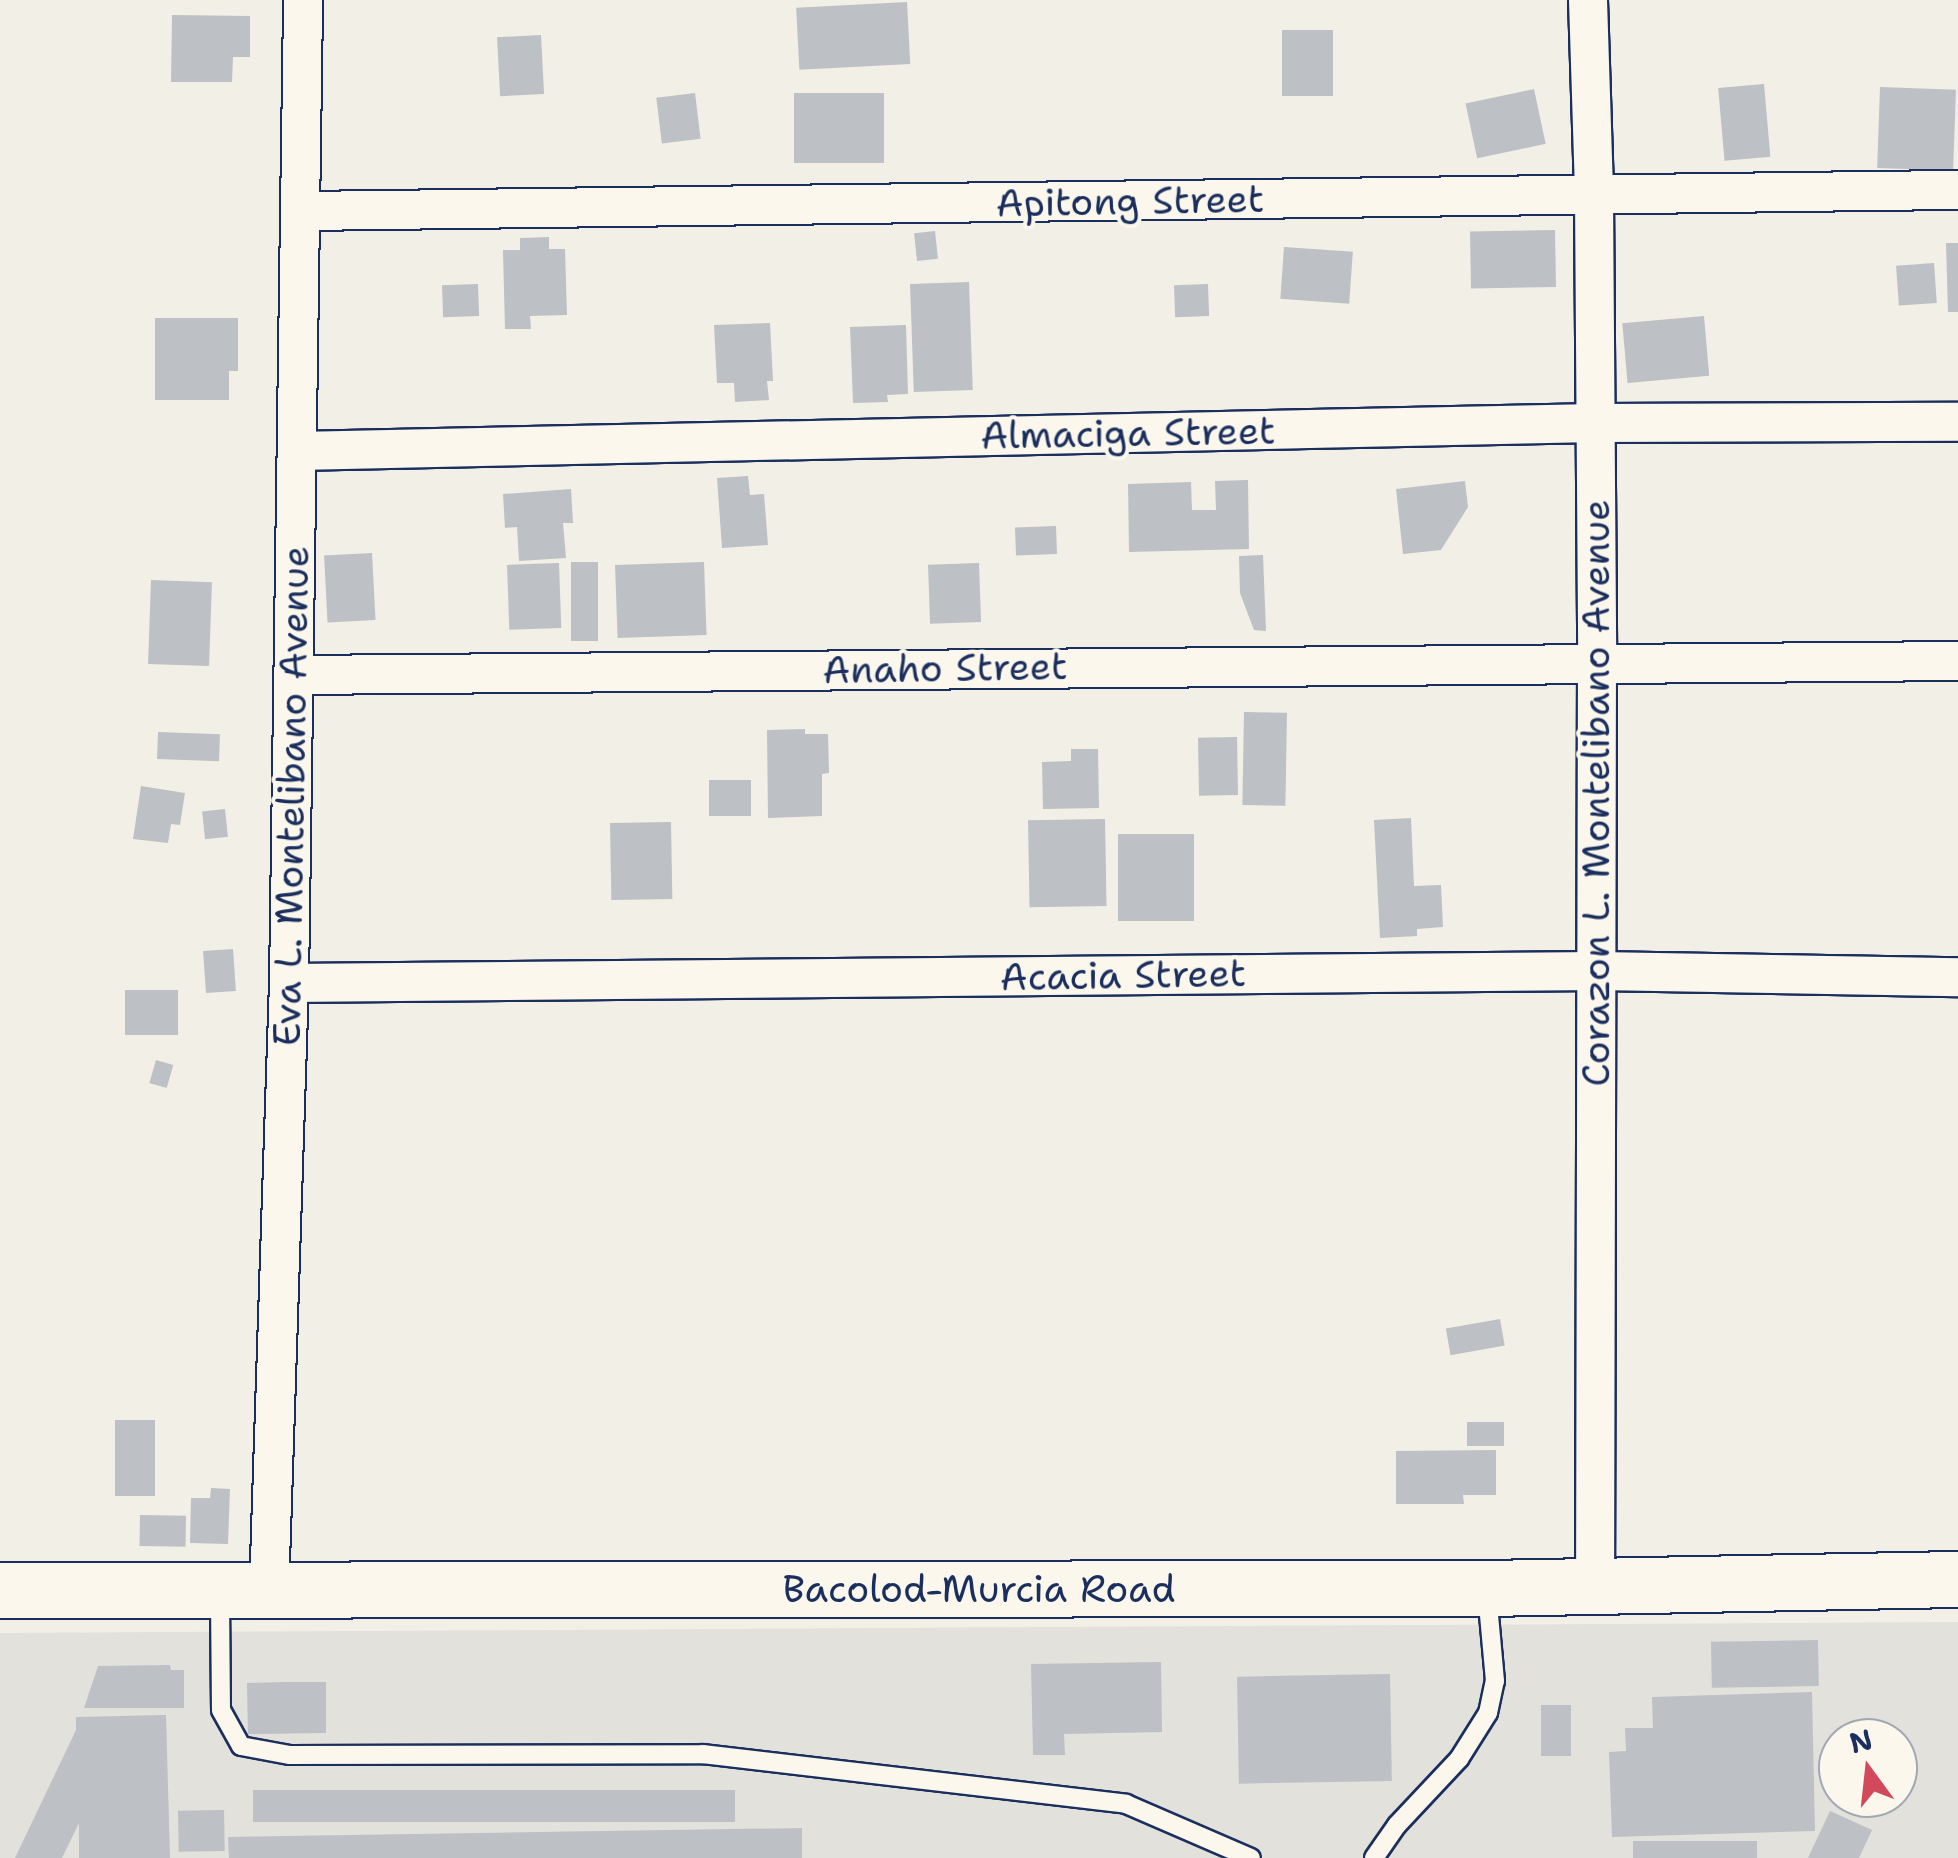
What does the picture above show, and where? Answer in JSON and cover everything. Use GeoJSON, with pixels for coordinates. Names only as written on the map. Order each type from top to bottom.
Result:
{"type":"FeatureCollection","features":[{"type":"Feature","properties":{"kind":"highway","name":"Bacolod-Murcia Road"},"geometry":{"type":"LineString","coordinates":[[0,1590],[1487,1588],[1958,1579]]}},
{"type":"Feature","properties":{"kind":"street","name":"Eva L. Montelibano Avenue"},"geometry":{"type":"LineString","coordinates":[[244,1592],[288,984],[302,211],[302,0]]}},
{"type":"Feature","properties":{"kind":"street","name":"Corazon L. Montelibano Avenue"},"geometry":{"type":"LineString","coordinates":[[1588,0],[1594,195],[1597,661],[1595,1585]]}},
{"type":"Feature","properties":{"kind":"street","name":"Apitong Street"},"geometry":{"type":"LineString","coordinates":[[302,211],[1958,190]]}},
{"type":"Feature","properties":{"kind":"street","name":"Almaciga Street"},"geometry":{"type":"LineString","coordinates":[[298,451],[1595,424],[1958,422]]}},
{"type":"Feature","properties":{"kind":"street","name":"Anaho Street"},"geometry":{"type":"LineString","coordinates":[[292,675],[1597,661],[1958,661]]}},
{"type":"Feature","properties":{"kind":"street","name":"Acacia Street"},"geometry":{"type":"LineString","coordinates":[[288,984],[1598,971],[1958,977]]}},
{"type":"Feature","properties":{"kind":"lane"},"geometry":{"type":"LineString","coordinates":[[1374,1858],[1398,1825],[1459,1759],[1488,1713],[1495,1681],[1487,1588]]}},
{"type":"Feature","properties":{"kind":"lane"},"geometry":{"type":"LineString","coordinates":[[244,1592],[221,1710],[241,1746],[290,1755],[702,1754],[1126,1804],[1251,1858]]}},
{"type":"Feature","properties":{"kind":"shaded area"},"geometry":{"type":"Polygon","coordinates":[[[1958,1622],[1958,1858],[0,1858],[0,1633],[1958,1622]]]}},
{"type":"Feature","properties":{"kind":"building"},"geometry":{"type":"Polygon","coordinates":[[[907,2],[910,64],[799,70],[796,8],[907,2]]]}},
{"type":"Feature","properties":{"kind":"building"},"geometry":{"type":"Polygon","coordinates":[[[172,15],[250,16],[250,57],[233,57],[232,82],[171,82],[172,15]]]}},
{"type":"Feature","properties":{"kind":"building"},"geometry":{"type":"Polygon","coordinates":[[[1282,30],[1333,30],[1333,96],[1282,96],[1282,30]]]}},
{"type":"Feature","properties":{"kind":"building"},"geometry":{"type":"Polygon","coordinates":[[[541,35],[544,94],[500,96],[497,37],[541,35]]]}},
{"type":"Feature","properties":{"kind":"building"},"geometry":{"type":"Polygon","coordinates":[[[1764,84],[1770,157],[1725,161],[1718,88],[1764,84]]]}},
{"type":"Feature","properties":{"kind":"building"},"geometry":{"type":"Polygon","coordinates":[[[1880,87],[1956,90],[1953,171],[1877,168],[1880,87]]]}},
{"type":"Feature","properties":{"kind":"building"},"geometry":{"type":"Polygon","coordinates":[[[1534,89],[1546,144],[1477,158],[1466,104],[1534,89]]]}},
{"type":"Feature","properties":{"kind":"building"},"geometry":{"type":"Polygon","coordinates":[[[695,93],[701,139],[662,143],[656,98],[695,93]]]}},
{"type":"Feature","properties":{"kind":"building"},"geometry":{"type":"Polygon","coordinates":[[[794,93],[884,93],[884,163],[794,163],[794,93]]]}},
{"type":"Feature","properties":{"kind":"building"},"geometry":{"type":"Polygon","coordinates":[[[1555,230],[1556,287],[1471,288],[1470,231],[1555,230]]]}},
{"type":"Feature","properties":{"kind":"building"},"geometry":{"type":"Polygon","coordinates":[[[935,231],[938,259],[917,261],[914,233],[935,231]]]}},
{"type":"Feature","properties":{"kind":"building"},"geometry":{"type":"Polygon","coordinates":[[[549,237],[549,249],[565,249],[567,315],[530,316],[531,329],[505,329],[503,250],[520,250],[520,238],[549,237]]]}},
{"type":"Feature","properties":{"kind":"building"},"geometry":{"type":"Polygon","coordinates":[[[1946,243],[1958,243],[1958,312],[1948,312],[1946,243]]]}},
{"type":"Feature","properties":{"kind":"building"},"geometry":{"type":"Polygon","coordinates":[[[1284,247],[1353,252],[1349,304],[1280,299],[1284,247]]]}},
{"type":"Feature","properties":{"kind":"building"},"geometry":{"type":"Polygon","coordinates":[[[1934,263],[1937,303],[1899,306],[1896,266],[1934,263]]]}},
{"type":"Feature","properties":{"kind":"building"},"geometry":{"type":"Polygon","coordinates":[[[969,282],[973,390],[914,392],[910,284],[969,282]]]}},
{"type":"Feature","properties":{"kind":"building"},"geometry":{"type":"Polygon","coordinates":[[[478,284],[479,316],[443,317],[442,285],[478,284]]]}},
{"type":"Feature","properties":{"kind":"building"},"geometry":{"type":"Polygon","coordinates":[[[1208,284],[1209,316],[1175,317],[1174,285],[1208,284]]]}},
{"type":"Feature","properties":{"kind":"building"},"geometry":{"type":"Polygon","coordinates":[[[1704,316],[1709,376],[1628,383],[1622,323],[1704,316]]]}},
{"type":"Feature","properties":{"kind":"building"},"geometry":{"type":"Polygon","coordinates":[[[155,318],[238,318],[238,371],[229,371],[229,400],[155,400],[155,318]]]}},
{"type":"Feature","properties":{"kind":"building"},"geometry":{"type":"Polygon","coordinates":[[[770,323],[773,381],[767,381],[769,400],[735,402],[734,383],[717,383],[714,325],[770,323]]]}},
{"type":"Feature","properties":{"kind":"building"},"geometry":{"type":"Polygon","coordinates":[[[906,325],[908,394],[887,395],[888,402],[853,403],[850,327],[906,325]]]}},
{"type":"Feature","properties":{"kind":"building"},"geometry":{"type":"Polygon","coordinates":[[[748,476],[750,495],[764,494],[768,545],[722,548],[717,478],[748,476]]]}},
{"type":"Feature","properties":{"kind":"building"},"geometry":{"type":"Polygon","coordinates":[[[1248,480],[1249,549],[1129,552],[1128,484],[1191,482],[1192,510],[1216,510],[1215,481],[1248,480]]]}},
{"type":"Feature","properties":{"kind":"building"},"geometry":{"type":"Polygon","coordinates":[[[1465,481],[1468,507],[1441,550],[1403,554],[1396,489],[1465,481]]]}},
{"type":"Feature","properties":{"kind":"building"},"geometry":{"type":"Polygon","coordinates":[[[571,489],[573,523],[563,523],[566,558],[519,561],[517,527],[505,528],[503,494],[571,489]]]}},
{"type":"Feature","properties":{"kind":"building"},"geometry":{"type":"Polygon","coordinates":[[[1056,526],[1057,554],[1016,555],[1015,527],[1056,526]]]}},
{"type":"Feature","properties":{"kind":"building"},"geometry":{"type":"Polygon","coordinates":[[[372,553],[376,620],[328,622],[324,556],[372,553]]]}},
{"type":"Feature","properties":{"kind":"building"},"geometry":{"type":"Polygon","coordinates":[[[1263,555],[1266,631],[1254,630],[1240,593],[1239,556],[1263,555]]]}},
{"type":"Feature","properties":{"kind":"building"},"geometry":{"type":"Polygon","coordinates":[[[571,562],[598,562],[598,641],[571,641],[571,562]]]}},
{"type":"Feature","properties":{"kind":"building"},"geometry":{"type":"Polygon","coordinates":[[[704,562],[707,635],[618,638],[615,565],[704,562]]]}},
{"type":"Feature","properties":{"kind":"building"},"geometry":{"type":"Polygon","coordinates":[[[559,563],[561,628],[509,630],[507,565],[559,563]]]}},
{"type":"Feature","properties":{"kind":"building"},"geometry":{"type":"Polygon","coordinates":[[[979,563],[981,622],[930,624],[928,565],[979,563]]]}},
{"type":"Feature","properties":{"kind":"building"},"geometry":{"type":"Polygon","coordinates":[[[151,580],[212,582],[209,666],[148,664],[151,580]]]}},
{"type":"Feature","properties":{"kind":"building"},"geometry":{"type":"Polygon","coordinates":[[[1244,712],[1287,713],[1285,806],[1242,805],[1244,712]]]}},
{"type":"Feature","properties":{"kind":"building"},"geometry":{"type":"Polygon","coordinates":[[[805,729],[805,734],[828,734],[829,773],[822,774],[822,816],[768,818],[767,730],[805,729]]]}},
{"type":"Feature","properties":{"kind":"building"},"geometry":{"type":"Polygon","coordinates":[[[158,732],[220,734],[219,761],[157,759],[158,732]]]}},
{"type":"Feature","properties":{"kind":"building"},"geometry":{"type":"Polygon","coordinates":[[[1237,737],[1238,795],[1199,796],[1198,738],[1237,737]]]}},
{"type":"Feature","properties":{"kind":"building"},"geometry":{"type":"Polygon","coordinates":[[[1071,749],[1098,749],[1099,808],[1043,809],[1042,762],[1071,761],[1071,749]]]}},
{"type":"Feature","properties":{"kind":"building"},"geometry":{"type":"Polygon","coordinates":[[[709,780],[751,780],[751,816],[709,816],[709,780]]]}},
{"type":"Feature","properties":{"kind":"building"},"geometry":{"type":"Polygon","coordinates":[[[141,786],[185,793],[180,825],[171,824],[168,843],[133,839],[141,786]]]}},
{"type":"Feature","properties":{"kind":"building"},"geometry":{"type":"Polygon","coordinates":[[[225,809],[228,837],[205,839],[202,811],[225,809]]]}},
{"type":"Feature","properties":{"kind":"building"},"geometry":{"type":"Polygon","coordinates":[[[1411,818],[1414,886],[1441,885],[1443,927],[1417,929],[1417,936],[1380,938],[1374,820],[1411,818]]]}},
{"type":"Feature","properties":{"kind":"building"},"geometry":{"type":"Polygon","coordinates":[[[1105,819],[1107,906],[1030,907],[1028,820],[1105,819]]]}},
{"type":"Feature","properties":{"kind":"building"},"geometry":{"type":"Polygon","coordinates":[[[671,822],[672,899],[611,900],[610,823],[671,822]]]}},
{"type":"Feature","properties":{"kind":"building"},"geometry":{"type":"Polygon","coordinates":[[[1118,834],[1194,834],[1194,921],[1118,921],[1118,834]]]}},
{"type":"Feature","properties":{"kind":"building"},"geometry":{"type":"Polygon","coordinates":[[[233,949],[236,991],[206,993],[203,951],[233,949]]]}},
{"type":"Feature","properties":{"kind":"building"},"geometry":{"type":"Polygon","coordinates":[[[125,990],[178,990],[178,1035],[125,1035],[125,990]]]}},
{"type":"Feature","properties":{"kind":"building"},"geometry":{"type":"Polygon","coordinates":[[[156,1060],[173,1065],[167,1088],[149,1083],[156,1060]]]}},
{"type":"Feature","properties":{"kind":"building"},"geometry":{"type":"Polygon","coordinates":[[[1500,1319],[1505,1346],[1451,1355],[1446,1329],[1500,1319]]]}},
{"type":"Feature","properties":{"kind":"building"},"geometry":{"type":"Polygon","coordinates":[[[115,1420],[155,1420],[155,1496],[115,1496],[115,1420]]]}},
{"type":"Feature","properties":{"kind":"building"},"geometry":{"type":"Polygon","coordinates":[[[1467,1422],[1504,1422],[1504,1446],[1467,1446],[1467,1422]]]}},
{"type":"Feature","properties":{"kind":"building"},"geometry":{"type":"Polygon","coordinates":[[[1496,1450],[1496,1495],[1463,1495],[1464,1504],[1396,1504],[1396,1451],[1496,1450]]]}},
{"type":"Feature","properties":{"kind":"building"},"geometry":{"type":"Polygon","coordinates":[[[211,1488],[230,1489],[228,1544],[190,1543],[191,1498],[210,1498],[211,1488]]]}},
{"type":"Feature","properties":{"kind":"building"},"geometry":{"type":"Polygon","coordinates":[[[140,1515],[186,1516],[185,1547],[139,1546],[140,1515]]]}},
{"type":"Feature","properties":{"kind":"building"},"geometry":{"type":"Polygon","coordinates":[[[1818,1640],[1819,1686],[1712,1688],[1711,1642],[1818,1640]]]}},
{"type":"Feature","properties":{"kind":"building"},"geometry":{"type":"Polygon","coordinates":[[[1161,1662],[1162,1732],[1064,1734],[1065,1755],[1033,1755],[1031,1664],[1161,1662]]]}},
{"type":"Feature","properties":{"kind":"building"},"geometry":{"type":"Polygon","coordinates":[[[170,1665],[171,1670],[184,1670],[184,1708],[84,1708],[98,1666],[170,1665]]]}},
{"type":"Feature","properties":{"kind":"building"},"geometry":{"type":"Polygon","coordinates":[[[1390,1674],[1392,1781],[1239,1784],[1237,1677],[1390,1674]]]}},
{"type":"Feature","properties":{"kind":"building"},"geometry":{"type":"Polygon","coordinates":[[[326,1682],[326,1733],[248,1734],[247,1683],[326,1682]]]}},
{"type":"Feature","properties":{"kind":"building"},"geometry":{"type":"Polygon","coordinates":[[[1812,1692],[1815,1831],[1612,1837],[1609,1752],[1626,1751],[1625,1728],[1653,1728],[1652,1697],[1812,1692]]]}},
{"type":"Feature","properties":{"kind":"building"},"geometry":{"type":"Polygon","coordinates":[[[1541,1705],[1571,1705],[1571,1756],[1541,1756],[1541,1705]]]}},
{"type":"Feature","properties":{"kind":"building"},"geometry":{"type":"Polygon","coordinates":[[[166,1715],[170,1858],[79,1858],[79,1823],[62,1858],[15,1858],[76,1730],[76,1717],[166,1715]]]}},
{"type":"Feature","properties":{"kind":"building"},"geometry":{"type":"Polygon","coordinates":[[[253,1790],[735,1790],[735,1822],[253,1822],[253,1790]]]}},
{"type":"Feature","properties":{"kind":"building"},"geometry":{"type":"Polygon","coordinates":[[[224,1810],[225,1851],[179,1852],[178,1811],[224,1810]]]}},
{"type":"Feature","properties":{"kind":"building"},"geometry":{"type":"Polygon","coordinates":[[[1827,1818],[1845,1818],[1872,1830],[1859,1858],[1808,1858],[1827,1818]]]}},
{"type":"Feature","properties":{"kind":"building"},"geometry":{"type":"Polygon","coordinates":[[[802,1828],[802,1858],[229,1858],[228,1837],[802,1828]]]}},
{"type":"Feature","properties":{"kind":"building"},"geometry":{"type":"Polygon","coordinates":[[[1633,1841],[1757,1841],[1757,1858],[1633,1858],[1633,1841]]]}}]}
